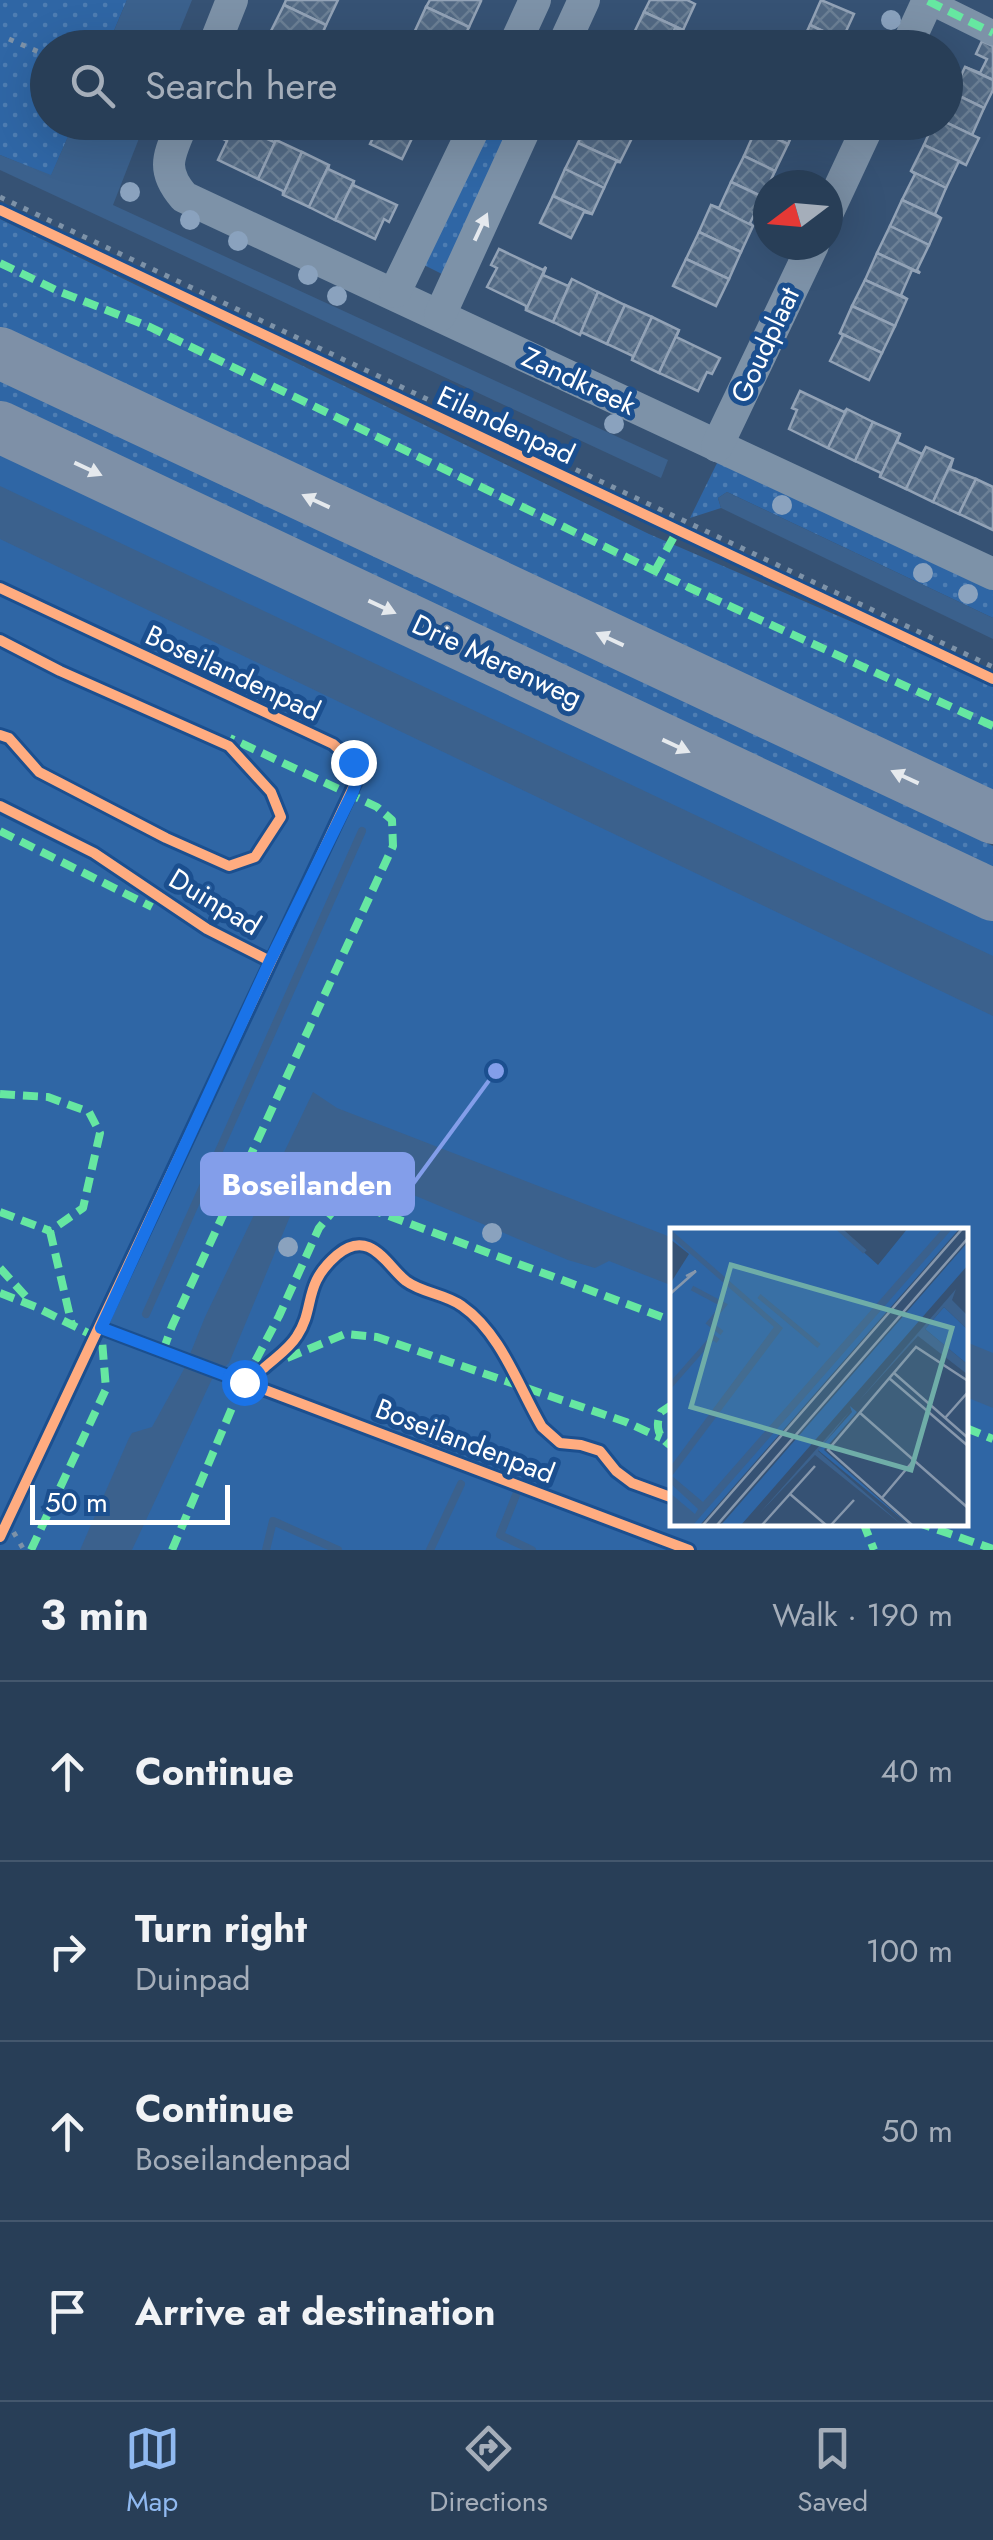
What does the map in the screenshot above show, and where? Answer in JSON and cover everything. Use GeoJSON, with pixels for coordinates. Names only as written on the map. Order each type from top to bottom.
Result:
{"type":"FeatureCollection","features":[{"type":"Feature","properties":{"kind":"highway"},"geometry":{"type":"LineString","coordinates":[[0,353],[993,818]]}},
{"type":"Feature","properties":{"kind":"highway","name":"Drie Merenweg"},"geometry":{"type":"LineString","coordinates":[[0,428],[993,895]]}},
{"type":"Feature","properties":{"kind":"street"},"geometry":{"type":"LineString","coordinates":[[220,30],[232,0]]}},
{"type":"Feature","properties":{"kind":"street"},"geometry":{"type":"LineString","coordinates":[[521,30],[536,0]]}},
{"type":"Feature","properties":{"kind":"street"},"geometry":{"type":"LineString","coordinates":[[570,30],[584,0]]}},
{"type":"Feature","properties":{"kind":"street"},"geometry":{"type":"LineString","coordinates":[[914,30],[928,1],[993,33]]}},
{"type":"Feature","properties":{"kind":"street","name":"Zandkreek"},"geometry":{"type":"LineString","coordinates":[[176,140],[168,160],[170,180],[184,196],[993,574]]}},
{"type":"Feature","properties":{"kind":"street"},"geometry":{"type":"LineString","coordinates":[[395,292],[467,140]]}},
{"type":"Feature","properties":{"kind":"street"},"geometry":{"type":"LineString","coordinates":[[440,315],[520,140]]}},
{"type":"Feature","properties":{"kind":"street"},"geometry":{"type":"LineString","coordinates":[[843,180],[862,140]]}},
{"type":"Feature","properties":{"kind":"street","name":"Goudplaat"},"geometry":{"type":"LineString","coordinates":[[718,446],[805,260]]}},
{"type":"Feature","properties":{"kind":"path"},"geometry":{"type":"LineString","coordinates":[[15,26],[7,43],[30,50]]}},
{"type":"Feature","properties":{"kind":"path"},"geometry":{"type":"LineString","coordinates":[[8,209],[22,187]]}},
{"type":"Feature","properties":{"kind":"path"},"geometry":{"type":"LineString","coordinates":[[0,197],[8,209],[682,518],[993,666]]}},
{"type":"Feature","properties":{"kind":"path"},"geometry":{"type":"LineString","coordinates":[[677,531],[689,504]]}},
{"type":"Feature","properties":{"kind":"path"},"geometry":{"type":"LineString","coordinates":[[0,1537],[15,1503]]}},
{"type":"Feature","properties":{"kind":"path"},"geometry":{"type":"LineString","coordinates":[[7,1520],[24,1550]]}},
{"type":"Feature","properties":{"kind":"shaded area"},"geometry":{"type":"Polygon","coordinates":[[[0,0],[127,0],[114,30],[30,30],[30,140],[67,140],[51,176],[0,155],[0,0]]]}},
{"type":"Feature","properties":{"kind":"shaded area"},"geometry":{"type":"Polygon","coordinates":[[[127,0],[192,0],[180,30],[114,30],[127,0]]]}},
{"type":"Feature","properties":{"kind":"shaded area"},"geometry":{"type":"Polygon","coordinates":[[[66,140],[138,140],[113,205],[668,460],[661,478],[0,170],[0,155],[51,175],[66,140]]]}},
{"type":"Feature","properties":{"kind":"shaded area"},"geometry":{"type":"Polygon","coordinates":[[[479,140],[511,140],[446,276],[420,263],[479,140]]]}},
{"type":"Feature","properties":{"kind":"shaded area"},"geometry":{"type":"Polygon","coordinates":[[[0,219],[649,534],[993,683],[993,796],[0,330],[0,219]]]}},
{"type":"Feature","properties":{"kind":"shaded area"},"geometry":{"type":"Polygon","coordinates":[[[0,374],[993,846],[993,878],[0,408],[0,374]]]}},
{"type":"Feature","properties":{"kind":"shaded area"},"geometry":{"type":"Polygon","coordinates":[[[0,445],[993,912],[993,1550],[0,1550],[0,445]]]}},
{"type":"Feature","properties":{"kind":"shaded area"},"geometry":{"type":"Polygon","coordinates":[[[719,459],[993,588],[993,618],[727,492],[718,498],[721,508],[690,518],[719,459]]]}},
{"type":"Feature","properties":{"kind":"shaded area"},"geometry":{"type":"Polygon","coordinates":[[[0,486],[993,956],[993,1016],[0,539],[0,486]]]}},
{"type":"Feature","properties":{"kind":"shaded area"},"geometry":{"type":"Polygon","coordinates":[[[727,492],[993,618],[993,639],[721,508],[718,498],[727,492]]]}},
{"type":"Feature","properties":{"kind":"shaded area"},"geometry":{"type":"Polygon","coordinates":[[[313,1092],[337,1108],[670,1237],[670,1285],[609,1261],[595,1268],[568,1260],[316,1154],[229,1363],[212,1379],[132,1550],[80,1550],[129,1438],[132,1433],[152,1427],[184,1369],[313,1092]]]}},
{"type":"Feature","properties":{"kind":"shaded area"},"geometry":{"type":"Polygon","coordinates":[[[968,1343],[993,1353],[993,1408],[968,1398],[968,1343]]]}},
{"type":"Feature","properties":{"kind":"building"},"geometry":{"type":"Polygon","coordinates":[[[286,0],[338,0],[326,25],[284,5],[286,0]]]}},
{"type":"Feature","properties":{"kind":"building"},"geometry":{"type":"Polygon","coordinates":[[[430,0],[481,1],[469,27],[426,7],[430,0]]]}},
{"type":"Feature","properties":{"kind":"building"},"geometry":{"type":"Polygon","coordinates":[[[650,0],[687,0],[695,4],[683,30],[644,12],[650,0]]]}},
{"type":"Feature","properties":{"kind":"building"},"geometry":{"type":"Polygon","coordinates":[[[821,0],[854,14],[847,30],[821,30],[810,25],[821,0]]]}},
{"type":"Feature","properties":{"kind":"building"},"geometry":{"type":"Polygon","coordinates":[[[284,5],[326,25],[324,30],[272,30],[284,5]]]}},
{"type":"Feature","properties":{"kind":"building"},"geometry":{"type":"Polygon","coordinates":[[[426,7],[469,27],[468,30],[415,30],[426,7]]]}},
{"type":"Feature","properties":{"kind":"building"},"geometry":{"type":"Polygon","coordinates":[[[644,12],[683,30],[675,28],[635,30],[644,12]]]}},
{"type":"Feature","properties":{"kind":"building"},"geometry":{"type":"Polygon","coordinates":[[[982,41],[993,46],[993,80],[965,67],[980,73],[987,59],[976,54],[982,41]]]}},
{"type":"Feature","properties":{"kind":"building"},"geometry":{"type":"Polygon","coordinates":[[[965,67],[993,80],[993,90],[984,108],[963,98],[965,67]]]}},
{"type":"Feature","properties":{"kind":"building"},"geometry":{"type":"Polygon","coordinates":[[[963,98],[984,108],[972,135],[963,131],[963,98]]]}},
{"type":"Feature","properties":{"kind":"building"},"geometry":{"type":"Polygon","coordinates":[[[963,130],[979,138],[966,165],[924,145],[926,140],[963,140],[963,130]]]}},
{"type":"Feature","properties":{"kind":"building"},"geometry":{"type":"Polygon","coordinates":[[[276,140],[258,179],[218,160],[227,141],[276,140]]]}},
{"type":"Feature","properties":{"kind":"building"},"geometry":{"type":"Polygon","coordinates":[[[276,140],[302,152],[283,195],[283,191],[258,179],[276,140]]]}},
{"type":"Feature","properties":{"kind":"building"},"geometry":{"type":"Polygon","coordinates":[[[372,140],[411,140],[402,159],[370,144],[372,140]]]}},
{"type":"Feature","properties":{"kind":"building"},"geometry":{"type":"Polygon","coordinates":[[[579,140],[631,140],[620,162],[578,143],[579,140]]]}},
{"type":"Feature","properties":{"kind":"building"},"geometry":{"type":"Polygon","coordinates":[[[751,140],[779,140],[788,144],[773,170],[744,156],[751,140]]]}},
{"type":"Feature","properties":{"kind":"building"},"geometry":{"type":"Polygon","coordinates":[[[578,143],[620,162],[616,162],[604,188],[565,169],[578,143]]]}},
{"type":"Feature","properties":{"kind":"building"},"geometry":{"type":"Polygon","coordinates":[[[924,145],[959,161],[946,188],[911,171],[924,145]]]}},
{"type":"Feature","properties":{"kind":"building"},"geometry":{"type":"Polygon","coordinates":[[[302,152],[329,165],[309,207],[283,195],[302,152]]]}},
{"type":"Feature","properties":{"kind":"building"},"geometry":{"type":"Polygon","coordinates":[[[744,156],[773,170],[753,170],[753,192],[731,182],[744,156]]]}},
{"type":"Feature","properties":{"kind":"building"},"geometry":{"type":"Polygon","coordinates":[[[329,165],[328,169],[354,181],[335,220],[309,207],[329,165]]]}},
{"type":"Feature","properties":{"kind":"building"},"geometry":{"type":"Polygon","coordinates":[[[565,169],[604,188],[592,214],[553,196],[565,169]]]}},
{"type":"Feature","properties":{"kind":"building"},"geometry":{"type":"Polygon","coordinates":[[[911,171],[946,188],[935,214],[941,218],[902,200],[915,174],[911,171]]]}},
{"type":"Feature","properties":{"kind":"building"},"geometry":{"type":"Polygon","coordinates":[[[354,181],[353,185],[397,205],[389,222],[384,219],[375,239],[335,220],[354,181]]]}},
{"type":"Feature","properties":{"kind":"building"},"geometry":{"type":"Polygon","coordinates":[[[731,182],[753,192],[753,226],[711,205],[719,208],[731,182]]]}},
{"type":"Feature","properties":{"kind":"building"},"geometry":{"type":"Polygon","coordinates":[[[553,196],[592,214],[584,212],[571,238],[540,223],[553,196]]]}},
{"type":"Feature","properties":{"kind":"building"},"geometry":{"type":"Polygon","coordinates":[[[902,200],[941,218],[929,245],[890,226],[902,200]]]}},
{"type":"Feature","properties":{"kind":"building"},"geometry":{"type":"Polygon","coordinates":[[[711,205],[753,226],[741,252],[699,232],[711,205]]]}},
{"type":"Feature","properties":{"kind":"building"},"geometry":{"type":"Polygon","coordinates":[[[890,226],[929,245],[917,270],[920,273],[877,253],[890,226]]]}},
{"type":"Feature","properties":{"kind":"building"},"geometry":{"type":"Polygon","coordinates":[[[699,232],[741,252],[729,279],[686,259],[699,232]]]}},
{"type":"Feature","properties":{"kind":"building"},"geometry":{"type":"Polygon","coordinates":[[[499,249],[543,270],[546,267],[526,310],[526,306],[487,287],[497,268],[491,265],[499,249]]]}},
{"type":"Feature","properties":{"kind":"building"},"geometry":{"type":"Polygon","coordinates":[[[877,253],[920,273],[912,270],[901,295],[907,299],[865,280],[877,253]]]}},
{"type":"Feature","properties":{"kind":"building"},"geometry":{"type":"Polygon","coordinates":[[[686,259],[729,279],[716,306],[673,286],[686,259]]]}},
{"type":"Feature","properties":{"kind":"building"},"geometry":{"type":"Polygon","coordinates":[[[546,267],[543,275],[568,286],[572,279],[553,322],[526,310],[546,267]]]}},
{"type":"Feature","properties":{"kind":"building"},"geometry":{"type":"Polygon","coordinates":[[[572,279],[598,292],[580,335],[553,322],[572,279]]]}},
{"type":"Feature","properties":{"kind":"building"},"geometry":{"type":"Polygon","coordinates":[[[865,280],[907,299],[895,326],[852,306],[865,280]]]}},
{"type":"Feature","properties":{"kind":"building"},"geometry":{"type":"Polygon","coordinates":[[[598,292],[625,305],[607,344],[581,332],[598,292]]]}},
{"type":"Feature","properties":{"kind":"building"},"geometry":{"type":"Polygon","coordinates":[[[625,305],[652,317],[632,360],[633,356],[607,344],[625,305]]]}},
{"type":"Feature","properties":{"kind":"building"},"geometry":{"type":"Polygon","coordinates":[[[852,306],[895,326],[882,353],[840,333],[852,306]]]}},
{"type":"Feature","properties":{"kind":"building"},"geometry":{"type":"Polygon","coordinates":[[[652,317],[679,330],[659,373],[632,360],[652,317]]]}},
{"type":"Feature","properties":{"kind":"building"},"geometry":{"type":"Polygon","coordinates":[[[679,330],[676,337],[720,358],[712,374],[707,372],[698,391],[659,373],[679,330]]]}},
{"type":"Feature","properties":{"kind":"building"},"geometry":{"type":"Polygon","coordinates":[[[839,333],[882,353],[869,380],[830,361],[843,335],[839,333]]]}},
{"type":"Feature","properties":{"kind":"building"},"geometry":{"type":"Polygon","coordinates":[[[800,391],[844,412],[847,409],[828,448],[789,429],[800,391]]]}},
{"type":"Feature","properties":{"kind":"building"},"geometry":{"type":"Polygon","coordinates":[[[847,409],[873,422],[855,461],[828,448],[847,409]]]}},
{"type":"Feature","properties":{"kind":"building"},"geometry":{"type":"Polygon","coordinates":[[[873,422],[900,434],[880,477],[881,473],[855,461],[873,422]]]}},
{"type":"Feature","properties":{"kind":"building"},"geometry":{"type":"Polygon","coordinates":[[[900,434],[897,442],[922,454],[926,447],[906,489],[880,477],[900,434]]]}},
{"type":"Feature","properties":{"kind":"building"},"geometry":{"type":"Polygon","coordinates":[[[926,447],[953,459],[933,502],[906,489],[926,447]]]}},
{"type":"Feature","properties":{"kind":"building"},"geometry":{"type":"Polygon","coordinates":[[[953,459],[950,469],[976,479],[959,514],[933,502],[953,459]]]}},
{"type":"Feature","properties":{"kind":"building"},"geometry":{"type":"Polygon","coordinates":[[[976,479],[993,487],[993,530],[959,514],[976,479]]]}},
{"type":"Feature","properties":{"kind":"waterway"},"geometry":{"type":"LineString","coordinates":[[146,1314],[362,831]]}},
{"type":"Feature","properties":{"kind":"waterway"},"geometry":{"type":"LineString","coordinates":[[430,1550],[461,1484]]}},
{"type":"Feature","properties":{"kind":"waterway"},"geometry":{"type":"LineString","coordinates":[[516,1495],[500,1535],[532,1550]]}},
{"type":"Feature","properties":{"kind":"waterway"},"geometry":{"type":"LineString","coordinates":[[266,1550],[273,1521],[338,1550]]}},
{"type":"Feature","properties":{"kind":"marked path"},"geometry":{"type":"LineString","coordinates":[[928,1],[993,33]]}},
{"type":"Feature","properties":{"kind":"marked path"},"geometry":{"type":"LineString","coordinates":[[0,263],[150,327],[688,587],[993,726]]}},
{"type":"Feature","properties":{"kind":"marked path"},"geometry":{"type":"LineString","coordinates":[[655,571],[677,531]]}},
{"type":"Feature","properties":{"kind":"marked path"},"geometry":{"type":"LineString","coordinates":[[163,1351],[393,846],[392,820],[377,807],[230,738]]}},
{"type":"Feature","properties":{"kind":"marked path"},"geometry":{"type":"LineString","coordinates":[[0,831],[152,907]]}},
{"type":"Feature","properties":{"kind":"marked path"},"geometry":{"type":"LineString","coordinates":[[0,1094],[48,1097],[89,1112],[100,1133],[83,1208],[50,1231]]}},
{"type":"Feature","properties":{"kind":"marked path"},"geometry":{"type":"LineString","coordinates":[[172,1550],[237,1396],[319,1228],[338,1205],[359,1205],[670,1320]]}},
{"type":"Feature","properties":{"kind":"marked path"},"geometry":{"type":"LineString","coordinates":[[0,1212],[50,1231]]}},
{"type":"Feature","properties":{"kind":"marked path"},"geometry":{"type":"LineString","coordinates":[[50,1231],[72,1325]]}},
{"type":"Feature","properties":{"kind":"marked path"},"geometry":{"type":"LineString","coordinates":[[0,1268],[29,1300]]}},
{"type":"Feature","properties":{"kind":"marked path"},"geometry":{"type":"LineString","coordinates":[[0,1293],[96,1337]]}},
{"type":"Feature","properties":{"kind":"marked path"},"geometry":{"type":"LineString","coordinates":[[31,1550],[106,1389],[101,1328]]}},
{"type":"Feature","properties":{"kind":"marked path"},"geometry":{"type":"LineString","coordinates":[[287,1358],[345,1334],[377,1337],[626,1422],[661,1438]]}},
{"type":"Feature","properties":{"kind":"marked path"},"geometry":{"type":"LineString","coordinates":[[670,1406],[661,1412],[658,1423],[661,1436],[670,1445]]}},
{"type":"Feature","properties":{"kind":"marked path"},"geometry":{"type":"LineString","coordinates":[[968,1429],[993,1439]]}},
{"type":"Feature","properties":{"kind":"marked path"},"geometry":{"type":"LineString","coordinates":[[864,1525],[874,1550]]}},
{"type":"Feature","properties":{"kind":"marked path"},"geometry":{"type":"LineString","coordinates":[[925,1525],[993,1549]]}},
{"type":"Feature","properties":{"kind":"cycle path","name":"Eilandenpad"},"geometry":{"type":"LineString","coordinates":[[0,210],[993,679]]}},
{"type":"Feature","properties":{"kind":"cycle path","name":"Boseilandenpad"},"geometry":{"type":"LineString","coordinates":[[0,588],[333,744],[353,762],[357,779],[0,1537]]}},
{"type":"Feature","properties":{"kind":"cycle path","name":"Duinpad"},"geometry":{"type":"LineString","coordinates":[[0,640],[229,746],[271,792],[281,817],[255,857],[229,866],[39,772],[9,738],[0,735]]}},
{"type":"Feature","properties":{"kind":"cycle path","name":"Duinpad"},"geometry":{"type":"LineString","coordinates":[[0,806],[94,853],[207,929],[270,961]]}},
{"type":"Feature","properties":{"kind":"cycle path","name":"Boseilandenpad"},"geometry":{"type":"LineString","coordinates":[[264,1368],[297,1336],[314,1286],[326,1266],[349,1247],[368,1247],[406,1281],[456,1302],[476,1317],[508,1362],[542,1427],[560,1443],[600,1451],[632,1483],[670,1497]]}},
{"type":"Feature","properties":{"kind":"cycle path","name":"Boseilandenpad"},"geometry":{"type":"LineString","coordinates":[[101,1328],[689,1550]]}},
{"type":"Feature","properties":{"kind":"place","name":"Boseilanden"},"geometry":{"type":"Point","coordinates":[496,1071]}},
{"type":"Feature","properties":{"kind":"route"},"geometry":{"type":"LineString","coordinates":[[244,1382],[101,1328],[270,961],[352,794],[357,780],[353,762]]}}]}
